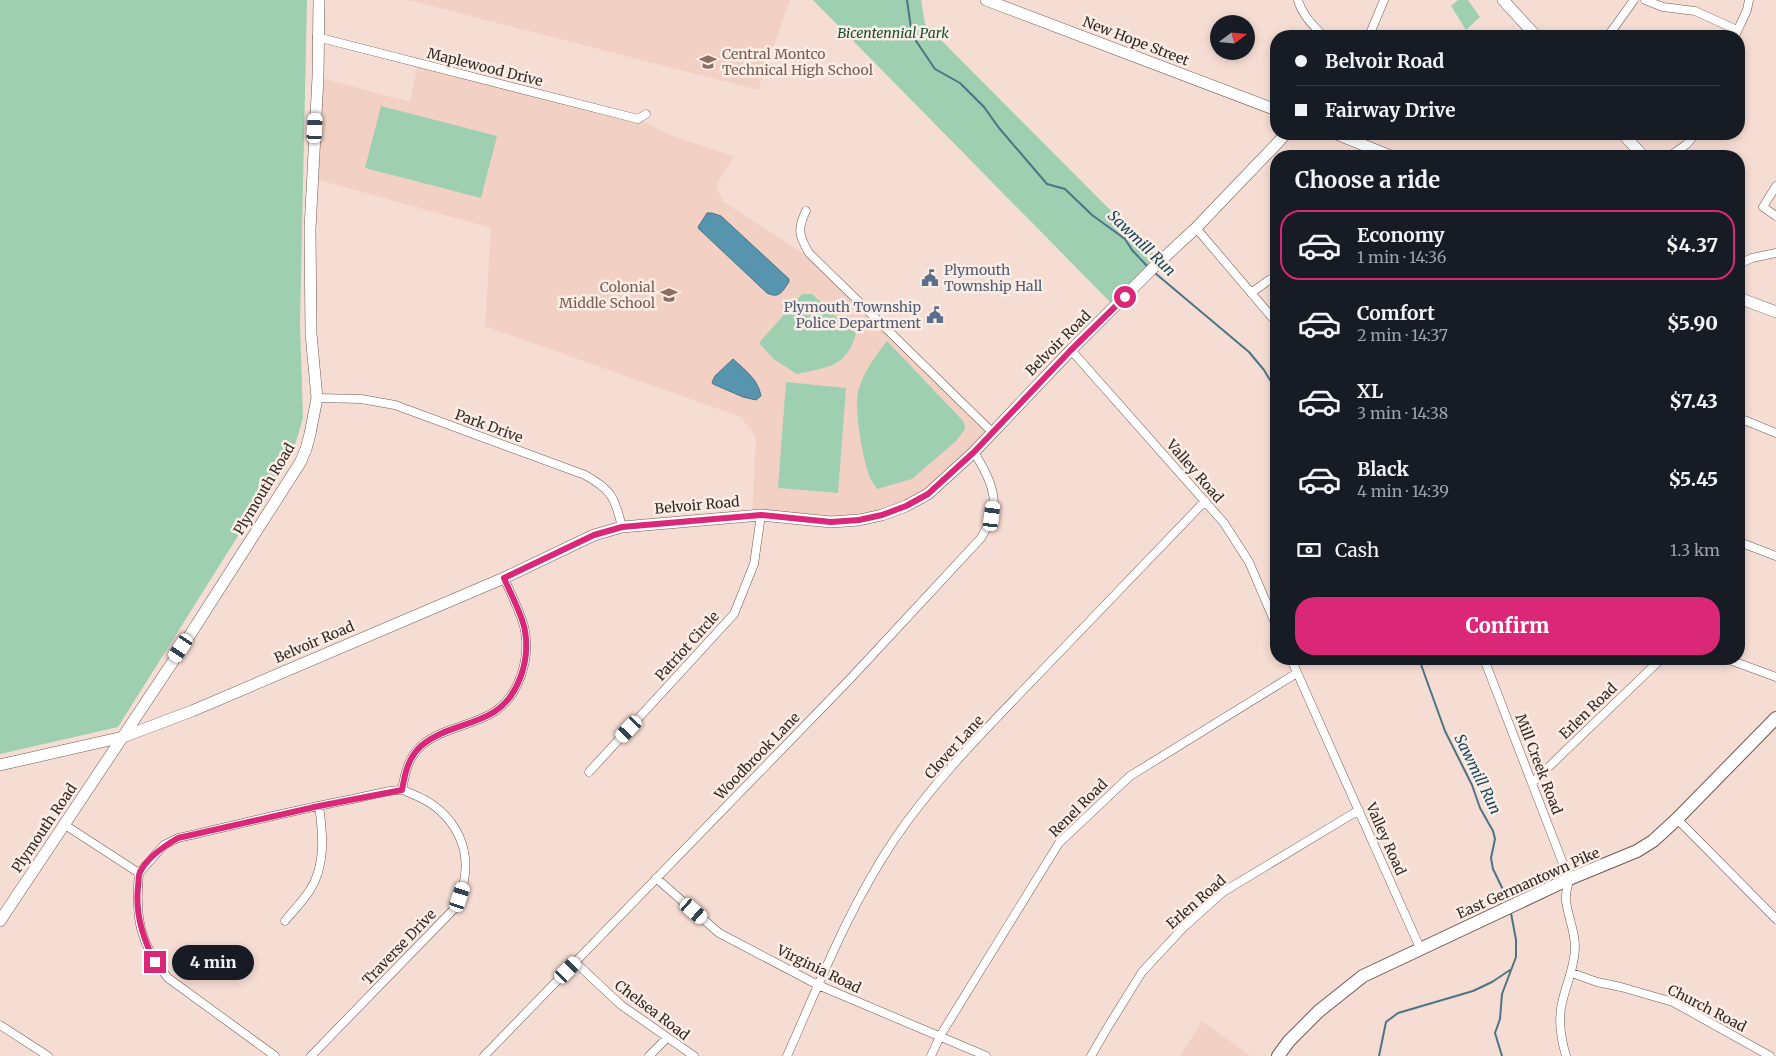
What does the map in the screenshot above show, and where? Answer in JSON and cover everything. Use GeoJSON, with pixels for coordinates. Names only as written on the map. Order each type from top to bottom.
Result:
{"type":"FeatureCollection","features":[{"type":"Feature","properties":{"kind":"main road","name":"East Germantown Pike"},"geometry":{"type":"LineString","coordinates":[[1278,1056],[1289,1041],[1320,1011],[1363,976],[1569,878],[1637,852],[1653,841],[1677,819],[1776,718]]}},
{"type":"Feature","properties":{"kind":"street","name":"Plymouth Road"},"geometry":{"type":"LineString","coordinates":[[0,921],[123,737],[300,463],[306,449],[317,398],[311,334],[310,229],[318,77],[317,37],[319,0]]}},
{"type":"Feature","properties":{"kind":"street","name":"New Hope Street"},"geometry":{"type":"LineString","coordinates":[[987,0],[1270,108]]}},
{"type":"Feature","properties":{"kind":"street"},"geometry":{"type":"LineString","coordinates":[[1298,0],[1300,9],[1318,30]]}},
{"type":"Feature","properties":{"kind":"street"},"geometry":{"type":"LineString","coordinates":[[1372,30],[1384,0]]}},
{"type":"Feature","properties":{"kind":"street"},"geometry":{"type":"LineString","coordinates":[[1503,0],[1530,30]]}},
{"type":"Feature","properties":{"kind":"street"},"geometry":{"type":"LineString","coordinates":[[1612,30],[1634,0]]}},
{"type":"Feature","properties":{"kind":"street"},"geometry":{"type":"LineString","coordinates":[[1645,0],[1663,7],[1695,11],[1730,30]]}},
{"type":"Feature","properties":{"kind":"street"},"geometry":{"type":"LineString","coordinates":[[1737,30],[1747,10],[1749,0]]}},
{"type":"Feature","properties":{"kind":"street","name":"Maplewood Drive"},"geometry":{"type":"LineString","coordinates":[[317,37],[638,119],[646,114]]}},
{"type":"Feature","properties":{"kind":"street","name":"Belvoir Road"},"geometry":{"type":"LineString","coordinates":[[1271,150],[1280,140]]}},
{"type":"Feature","properties":{"kind":"street"},"geometry":{"type":"LineString","coordinates":[[1351,140],[1376,150]]}},
{"type":"Feature","properties":{"kind":"street"},"geometry":{"type":"LineString","coordinates":[[1628,140],[1638,150]]}},
{"type":"Feature","properties":{"kind":"street"},"geometry":{"type":"LineString","coordinates":[[1678,150],[1690,140]]}},
{"type":"Feature","properties":{"kind":"street","name":"Belvoir Road"},"geometry":{"type":"LineString","coordinates":[[0,765],[123,737],[192,711],[504,578],[594,535],[622,527],[761,515],[831,522],[859,520],[882,515],[906,506],[928,494],[974,452],[1071,350],[1196,228],[1270,151]]}},
{"type":"Feature","properties":{"kind":"street"},"geometry":{"type":"LineString","coordinates":[[1776,186],[1763,207],[1776,216]]}},
{"type":"Feature","properties":{"kind":"street"},"geometry":{"type":"LineString","coordinates":[[806,211],[800,223],[800,233],[809,253],[992,432]]}},
{"type":"Feature","properties":{"kind":"street"},"geometry":{"type":"LineString","coordinates":[[1196,228],[1270,315]]}},
{"type":"Feature","properties":{"kind":"street"},"geometry":{"type":"LineString","coordinates":[[1745,261],[1776,252]]}},
{"type":"Feature","properties":{"kind":"street"},"geometry":{"type":"LineString","coordinates":[[1251,293],[1270,280]]}},
{"type":"Feature","properties":{"kind":"street"},"geometry":{"type":"LineString","coordinates":[[1745,300],[1776,312]]}},
{"type":"Feature","properties":{"kind":"street","name":"Valley Road"},"geometry":{"type":"LineString","coordinates":[[1071,350],[1224,523],[1249,562],[1270,611]]}},
{"type":"Feature","properties":{"kind":"street","name":"Park Drive"},"geometry":{"type":"LineString","coordinates":[[317,398],[361,399],[395,405],[585,476],[599,483],[610,492],[617,506],[622,527]]}},
{"type":"Feature","properties":{"kind":"street"},"geometry":{"type":"LineString","coordinates":[[1745,420],[1776,432]]}},
{"type":"Feature","properties":{"kind":"street","name":"Woodbrook Lane"},"geometry":{"type":"LineString","coordinates":[[484,1056],[850,679],[981,538],[992,516],[994,502],[987,475],[974,452]]}},
{"type":"Feature","properties":{"kind":"street","name":"Clover Lane"},"geometry":{"type":"LineString","coordinates":[[787,1056],[839,937],[862,892],[894,840],[930,792],[968,748],[1205,501]]}},
{"type":"Feature","properties":{"kind":"street","name":"Patriot Circle"},"geometry":{"type":"LineString","coordinates":[[589,772],[734,614],[754,564],[761,515]]}},
{"type":"Feature","properties":{"kind":"street"},"geometry":{"type":"LineString","coordinates":[[1745,544],[1776,556]]}},
{"type":"Feature","properties":{"kind":"street"},"geometry":{"type":"LineString","coordinates":[[275,1056],[168,978],[155,962],[146,945],[141,929],[138,901],[140,873],[164,845],[178,838],[319,806],[402,790],[407,765],[422,745],[494,712],[505,702],[523,673],[525,630],[504,578]]}},
{"type":"Feature","properties":{"kind":"street","name":"Valley Road"},"geometry":{"type":"LineString","coordinates":[[1294,665],[1420,948]]}},
{"type":"Feature","properties":{"kind":"street","name":"Mill Creek Road"},"geometry":{"type":"LineString","coordinates":[[1486,665],[1569,878]]}},
{"type":"Feature","properties":{"kind":"street","name":"Erlen Road"},"geometry":{"type":"LineString","coordinates":[[1533,782],[1656,665]]}},
{"type":"Feature","properties":{"kind":"street"},"geometry":{"type":"LineString","coordinates":[[1743,665],[1776,677]]}},
{"type":"Feature","properties":{"kind":"street","name":"Renel Road"},"geometry":{"type":"LineString","coordinates":[[931,1056],[940,1036],[1059,842],[1130,776],[1297,673]]}},
{"type":"Feature","properties":{"kind":"street","name":"Traverse Drive"},"geometry":{"type":"LineString","coordinates":[[311,1056],[454,909],[460,897],[465,880],[465,860],[462,842],[455,828],[438,807],[425,799],[402,790]]}},
{"type":"Feature","properties":{"kind":"street"},"geometry":{"type":"LineString","coordinates":[[284,921],[309,892],[320,868],[322,827],[319,806]]}},
{"type":"Feature","properties":{"kind":"street","name":"Erlen Road"},"geometry":{"type":"LineString","coordinates":[[1091,1056],[1142,972],[1183,928],[1223,892],[1359,810]]}},
{"type":"Feature","properties":{"kind":"street"},"geometry":{"type":"LineString","coordinates":[[1677,819],[1776,919]]}},
{"type":"Feature","properties":{"kind":"street"},"geometry":{"type":"LineString","coordinates":[[65,825],[140,873]]}},
{"type":"Feature","properties":{"kind":"street","name":"Virginia Road"},"geometry":{"type":"LineString","coordinates":[[656,878],[719,933],[818,985],[986,1056]]}},
{"type":"Feature","properties":{"kind":"street"},"geometry":{"type":"LineString","coordinates":[[1566,1056],[1560,1020],[1561,1004],[1572,973],[1575,948],[1574,928],[1566,899],[1569,878]]}},
{"type":"Feature","properties":{"kind":"street","name":"Chelsea Road"},"geometry":{"type":"LineString","coordinates":[[575,962],[621,1005],[694,1056]]}},
{"type":"Feature","properties":{"kind":"street","name":"Church Road"},"geometry":{"type":"LineString","coordinates":[[1572,973],[1597,982],[1621,986],[1673,1002],[1770,1056]]}},
{"type":"Feature","properties":{"kind":"street"},"geometry":{"type":"LineString","coordinates":[[0,1025],[48,1056]]}},
{"type":"Feature","properties":{"kind":"street"},"geometry":{"type":"LineString","coordinates":[[649,1056],[667,1038]]}},
{"type":"Feature","properties":{"kind":"shaded area","name":"Central Montco Technical High School"},"geometry":{"type":"Polygon","coordinates":[[[408,0],[790,0],[758,90],[408,0]]]}},
{"type":"Feature","properties":{"kind":"shaded area","name":"Colonial Middle School"},"geometry":{"type":"Polygon","coordinates":[[[418,63],[638,119],[675,137],[734,156],[716,186],[723,201],[819,264],[992,432],[928,494],[859,520],[752,516],[756,437],[741,417],[485,326],[491,228],[312,178],[318,77],[410,102],[418,63]]]}},
{"type":"Feature","properties":{"kind":"shaded area"},"geometry":{"type":"Polygon","coordinates":[[[1202,1021],[1251,1056],[1180,1056],[1202,1021]]]}},
{"type":"Feature","properties":{"kind":"green space"},"geometry":{"type":"Polygon","coordinates":[[[0,0],[307,0],[300,323],[303,418],[295,445],[118,727],[0,754],[0,0]]]}},
{"type":"Feature","properties":{"kind":"green space","name":"Bicentennial Park"},"geometry":{"type":"Polygon","coordinates":[[[813,0],[921,0],[925,24],[1161,261],[1115,307],[813,0]]]}},
{"type":"Feature","properties":{"kind":"green space"},"geometry":{"type":"Polygon","coordinates":[[[1458,0],[1468,0],[1480,17],[1466,30],[1451,6],[1458,0]]]}},
{"type":"Feature","properties":{"kind":"green space"},"geometry":{"type":"Polygon","coordinates":[[[381,106],[497,136],[481,198],[365,168],[381,106]]]}},
{"type":"Feature","properties":{"kind":"green space"},"geometry":{"type":"Polygon","coordinates":[[[802,294],[812,294],[848,328],[856,333],[852,345],[841,360],[826,367],[797,374],[775,360],[759,343],[802,294]]]}},
{"type":"Feature","properties":{"kind":"green space"},"geometry":{"type":"Polygon","coordinates":[[[887,341],[964,422],[965,429],[956,441],[912,479],[877,489],[869,476],[863,453],[859,430],[857,396],[861,381],[887,341]]]}},
{"type":"Feature","properties":{"kind":"green space"},"geometry":{"type":"Polygon","coordinates":[[[786,382],[846,388],[838,493],[778,488],[786,382]]]}},
{"type":"Feature","properties":{"kind":"water"},"geometry":{"type":"Polygon","coordinates":[[[707,213],[721,216],[789,279],[789,282],[782,291],[777,295],[767,293],[699,229],[698,227],[707,213]]]}},
{"type":"Feature","properties":{"kind":"water"},"geometry":{"type":"Polygon","coordinates":[[[733,359],[750,375],[757,385],[761,396],[756,400],[743,397],[713,384],[715,376],[733,359]]]}},
{"type":"Feature","properties":{"kind":"waterway","name":"Sawmill Run"},"geometry":{"type":"LineString","coordinates":[[907,0],[912,35],[935,69],[960,83],[984,107],[999,128],[1047,184],[1065,189],[1092,215],[1125,239],[1132,250],[1148,267]]}},
{"type":"Feature","properties":{"kind":"waterway","name":"Sawmill Run"},"geometry":{"type":"LineString","coordinates":[[1155,273],[1249,352],[1270,380]]}},
{"type":"Feature","properties":{"kind":"waterway","name":"Sawmill Run"},"geometry":{"type":"LineString","coordinates":[[1421,665],[1445,731],[1472,785],[1480,808],[1493,831],[1495,839],[1491,858],[1493,869],[1508,900]]}},
{"type":"Feature","properties":{"kind":"waterway"},"geometry":{"type":"LineString","coordinates":[[1502,1056],[1495,1033],[1500,1019],[1502,994],[1516,957],[1516,940],[1511,913]]}},
{"type":"Feature","properties":{"kind":"waterway","name":"Sawmill Run"},"geometry":{"type":"LineString","coordinates":[[1379,1056],[1386,1022],[1398,1013],[1473,991],[1492,982],[1510,970]]}},
{"type":"Feature","properties":{"kind":"place","name":"Central Montco Technical High School"},"geometry":{"type":"Point","coordinates":[708,62]}},
{"type":"Feature","properties":{"kind":"place","name":"Plymouth Township Hall"},"geometry":{"type":"Point","coordinates":[930,278]}},
{"type":"Feature","properties":{"kind":"place","name":"Colonial Middle School"},"geometry":{"type":"Point","coordinates":[669,295]}},
{"type":"Feature","properties":{"kind":"place","name":"Plymouth Township Police Department"},"geometry":{"type":"Point","coordinates":[935,315]}},
{"type":"Feature","properties":{"kind":"route"},"geometry":{"type":"LineString","coordinates":[[155,962],[146,945],[141,929],[138,892],[140,873],[164,845],[178,838],[319,806],[402,790],[407,765],[422,745],[494,712],[505,702],[523,673],[525,630],[504,578],[594,535],[622,527],[761,515],[831,522],[859,520],[882,515],[906,506],[928,494],[974,452],[1071,350],[1125,297]]}}]}
